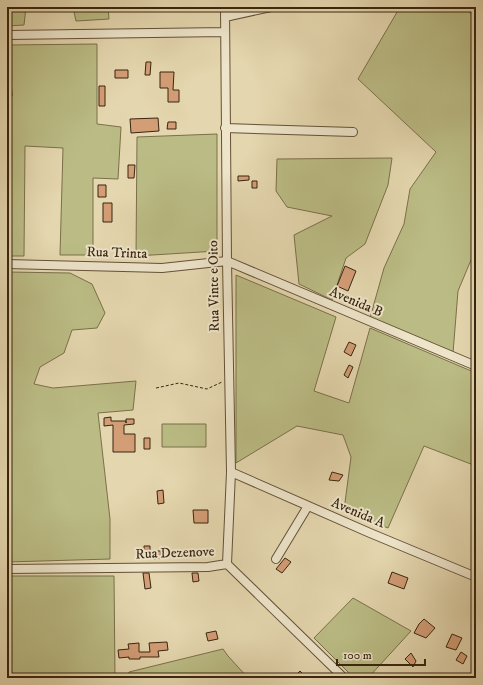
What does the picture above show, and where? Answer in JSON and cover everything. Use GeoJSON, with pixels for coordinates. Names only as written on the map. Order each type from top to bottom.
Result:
{"type":"FeatureCollection","features":[{"type":"Feature","properties":{"kind":"street","name":"Rua Vinte e Oito"},"geometry":{"type":"LineString","coordinates":[[224,7],[231,472],[227,564]]}},
{"type":"Feature","properties":{"kind":"street"},"geometry":{"type":"LineString","coordinates":[[225,17],[271,7]]}},
{"type":"Feature","properties":{"kind":"street"},"geometry":{"type":"LineString","coordinates":[[7,34],[225,32]]}},
{"type":"Feature","properties":{"kind":"street"},"geometry":{"type":"LineString","coordinates":[[225,128],[353,132]]}},
{"type":"Feature","properties":{"kind":"street","name":"Rua Trinta"},"geometry":{"type":"LineString","coordinates":[[7,264],[162,268],[227,261]]}},
{"type":"Feature","properties":{"kind":"street","name":"Avenida B"},"geometry":{"type":"LineString","coordinates":[[227,261],[476,366]]}},
{"type":"Feature","properties":{"kind":"street","name":"Avenida A"},"geometry":{"type":"LineString","coordinates":[[231,472],[476,577]]}},
{"type":"Feature","properties":{"kind":"street"},"geometry":{"type":"LineString","coordinates":[[276,559],[308,506]]}},
{"type":"Feature","properties":{"kind":"street","name":"Rua Dezenove"},"geometry":{"type":"LineString","coordinates":[[7,569],[208,567],[227,564],[344,678]]}},
{"type":"Feature","properties":{"kind":"path"},"geometry":{"type":"LineString","coordinates":[[156,388],[178,383],[207,389],[222,382],[229,382]]}},
{"type":"Feature","properties":{"kind":"green space"},"geometry":{"type":"Polygon","coordinates":[[[7,7],[26,7],[24,25],[7,26],[7,7]]]}},
{"type":"Feature","properties":{"kind":"green space"},"geometry":{"type":"Polygon","coordinates":[[[73,7],[108,7],[109,19],[76,21],[73,7]]]}},
{"type":"Feature","properties":{"kind":"green space"},"geometry":{"type":"Polygon","coordinates":[[[400,7],[476,7],[476,248],[458,291],[453,353],[370,318],[384,268],[404,224],[410,189],[436,152],[358,79],[400,7]]]}},
{"type":"Feature","properties":{"kind":"green space"},"geometry":{"type":"Polygon","coordinates":[[[97,44],[97,124],[121,127],[118,179],[93,178],[93,255],[60,255],[63,148],[25,146],[24,256],[7,256],[7,45],[97,44]]]}},
{"type":"Feature","properties":{"kind":"green space"},"geometry":{"type":"Polygon","coordinates":[[[217,134],[217,251],[136,256],[137,137],[217,134]]]}},
{"type":"Feature","properties":{"kind":"green space"},"geometry":{"type":"Polygon","coordinates":[[[392,158],[388,185],[365,244],[346,258],[332,300],[299,284],[294,235],[332,216],[287,207],[276,191],[277,159],[392,158]]]}},
{"type":"Feature","properties":{"kind":"green space"},"geometry":{"type":"Polygon","coordinates":[[[7,272],[70,273],[92,284],[105,313],[97,328],[72,330],[64,353],[40,367],[34,384],[53,388],[136,381],[133,410],[98,413],[110,519],[110,559],[7,562],[7,272]]]}},
{"type":"Feature","properties":{"kind":"green space"},"geometry":{"type":"Polygon","coordinates":[[[236,275],[336,317],[314,391],[349,403],[370,328],[476,373],[476,466],[424,446],[388,528],[344,510],[351,457],[343,435],[297,426],[236,463],[236,275]]]}},
{"type":"Feature","properties":{"kind":"green space"},"geometry":{"type":"Polygon","coordinates":[[[162,424],[206,424],[206,447],[162,447],[162,424]]]}},
{"type":"Feature","properties":{"kind":"green space"},"geometry":{"type":"Polygon","coordinates":[[[7,576],[114,576],[115,678],[7,678],[7,576]]]}},
{"type":"Feature","properties":{"kind":"green space"},"geometry":{"type":"Polygon","coordinates":[[[353,598],[411,631],[368,678],[354,678],[314,638],[353,598]]]}},
{"type":"Feature","properties":{"kind":"green space"},"geometry":{"type":"Polygon","coordinates":[[[223,649],[248,678],[128,678],[129,672],[223,649]]]}},
{"type":"Feature","properties":{"kind":"building"},"geometry":{"type":"Polygon","coordinates":[[[146,62],[151,62],[150,75],[145,75],[146,62]]]}},
{"type":"Feature","properties":{"kind":"building"},"geometry":{"type":"Polygon","coordinates":[[[115,70],[128,70],[128,78],[115,78],[115,70]]]}},
{"type":"Feature","properties":{"kind":"building"},"geometry":{"type":"Polygon","coordinates":[[[160,72],[174,72],[173,90],[179,90],[179,102],[168,102],[168,88],[160,88],[160,72]]]}},
{"type":"Feature","properties":{"kind":"building"},"geometry":{"type":"Polygon","coordinates":[[[7,81],[11,81],[12,96],[7,96],[7,81]]]}},
{"type":"Feature","properties":{"kind":"building"},"geometry":{"type":"Polygon","coordinates":[[[99,86],[105,86],[105,106],[99,106],[99,86]]]}},
{"type":"Feature","properties":{"kind":"building"},"geometry":{"type":"Polygon","coordinates":[[[158,118],[159,131],[131,133],[130,119],[158,118]]]}},
{"type":"Feature","properties":{"kind":"building"},"geometry":{"type":"Polygon","coordinates":[[[168,122],[176,122],[176,129],[167,129],[168,122]]]}},
{"type":"Feature","properties":{"kind":"building"},"geometry":{"type":"Polygon","coordinates":[[[128,165],[135,165],[134,178],[128,178],[128,165]]]}},
{"type":"Feature","properties":{"kind":"building"},"geometry":{"type":"Polygon","coordinates":[[[238,176],[249,176],[249,180],[238,181],[238,176]]]}},
{"type":"Feature","properties":{"kind":"building"},"geometry":{"type":"Polygon","coordinates":[[[252,181],[257,181],[257,188],[252,188],[252,181]]]}},
{"type":"Feature","properties":{"kind":"building"},"geometry":{"type":"Polygon","coordinates":[[[98,185],[106,185],[106,197],[98,197],[98,185]]]}},
{"type":"Feature","properties":{"kind":"building"},"geometry":{"type":"Polygon","coordinates":[[[103,203],[112,203],[112,222],[103,222],[103,203]]]}},
{"type":"Feature","properties":{"kind":"building"},"geometry":{"type":"Polygon","coordinates":[[[345,266],[356,271],[348,291],[337,286],[345,266]]]}},
{"type":"Feature","properties":{"kind":"building"},"geometry":{"type":"Polygon","coordinates":[[[349,342],[356,345],[351,356],[344,352],[349,342]]]}},
{"type":"Feature","properties":{"kind":"building"},"geometry":{"type":"Polygon","coordinates":[[[349,365],[353,367],[348,378],[344,375],[349,365]]]}},
{"type":"Feature","properties":{"kind":"building"},"geometry":{"type":"Polygon","coordinates":[[[111,417],[111,421],[126,421],[126,419],[134,419],[134,424],[124,425],[124,434],[135,434],[135,452],[113,452],[113,425],[104,426],[104,418],[111,417]]]}},
{"type":"Feature","properties":{"kind":"building"},"geometry":{"type":"Polygon","coordinates":[[[144,438],[150,438],[150,449],[144,449],[144,438]]]}},
{"type":"Feature","properties":{"kind":"building"},"geometry":{"type":"Polygon","coordinates":[[[332,472],[343,475],[339,481],[329,480],[332,472]]]}},
{"type":"Feature","properties":{"kind":"building"},"geometry":{"type":"Polygon","coordinates":[[[163,490],[164,503],[158,504],[157,491],[163,490]]]}},
{"type":"Feature","properties":{"kind":"building"},"geometry":{"type":"Polygon","coordinates":[[[193,510],[208,510],[208,523],[194,523],[193,510]]]}},
{"type":"Feature","properties":{"kind":"building"},"geometry":{"type":"Polygon","coordinates":[[[144,546],[150,546],[150,553],[144,553],[144,546]]]}},
{"type":"Feature","properties":{"kind":"building"},"geometry":{"type":"Polygon","coordinates":[[[154,551],[161,551],[161,558],[154,559],[154,551]]]}},
{"type":"Feature","properties":{"kind":"building"},"geometry":{"type":"Polygon","coordinates":[[[285,558],[291,562],[282,573],[276,569],[285,558]]]}},
{"type":"Feature","properties":{"kind":"building"},"geometry":{"type":"Polygon","coordinates":[[[392,572],[408,578],[404,589],[388,583],[392,572]]]}},
{"type":"Feature","properties":{"kind":"building"},"geometry":{"type":"Polygon","coordinates":[[[143,573],[149,573],[151,588],[145,589],[143,573]]]}},
{"type":"Feature","properties":{"kind":"building"},"geometry":{"type":"Polygon","coordinates":[[[192,573],[198,573],[199,581],[193,582],[192,573]]]}},
{"type":"Feature","properties":{"kind":"building"},"geometry":{"type":"Polygon","coordinates":[[[424,619],[435,628],[426,638],[414,633],[424,619]]]}},
{"type":"Feature","properties":{"kind":"building"},"geometry":{"type":"Polygon","coordinates":[[[216,631],[218,639],[208,641],[206,633],[216,631]]]}},
{"type":"Feature","properties":{"kind":"building"},"geometry":{"type":"Polygon","coordinates":[[[452,634],[462,638],[456,650],[446,647],[452,634]]]}},
{"type":"Feature","properties":{"kind":"building"},"geometry":{"type":"Polygon","coordinates":[[[167,642],[168,650],[158,651],[159,657],[140,657],[140,659],[129,659],[129,657],[119,658],[118,650],[129,649],[128,644],[139,643],[139,652],[150,652],[149,643],[167,642]]]}},
{"type":"Feature","properties":{"kind":"building"},"geometry":{"type":"Polygon","coordinates":[[[461,652],[467,656],[463,664],[456,660],[461,652]]]}},
{"type":"Feature","properties":{"kind":"building"},"geometry":{"type":"Polygon","coordinates":[[[411,653],[416,661],[413,667],[405,659],[411,653]]]}},
{"type":"Feature","properties":{"kind":"building"},"geometry":{"type":"Polygon","coordinates":[[[300,671],[307,678],[293,678],[300,671]]]}},
{"type":"Feature","properties":{"kind":"waterway"},"geometry":{"type":"LineString","coordinates":[[467,7],[476,21]]}}]}
